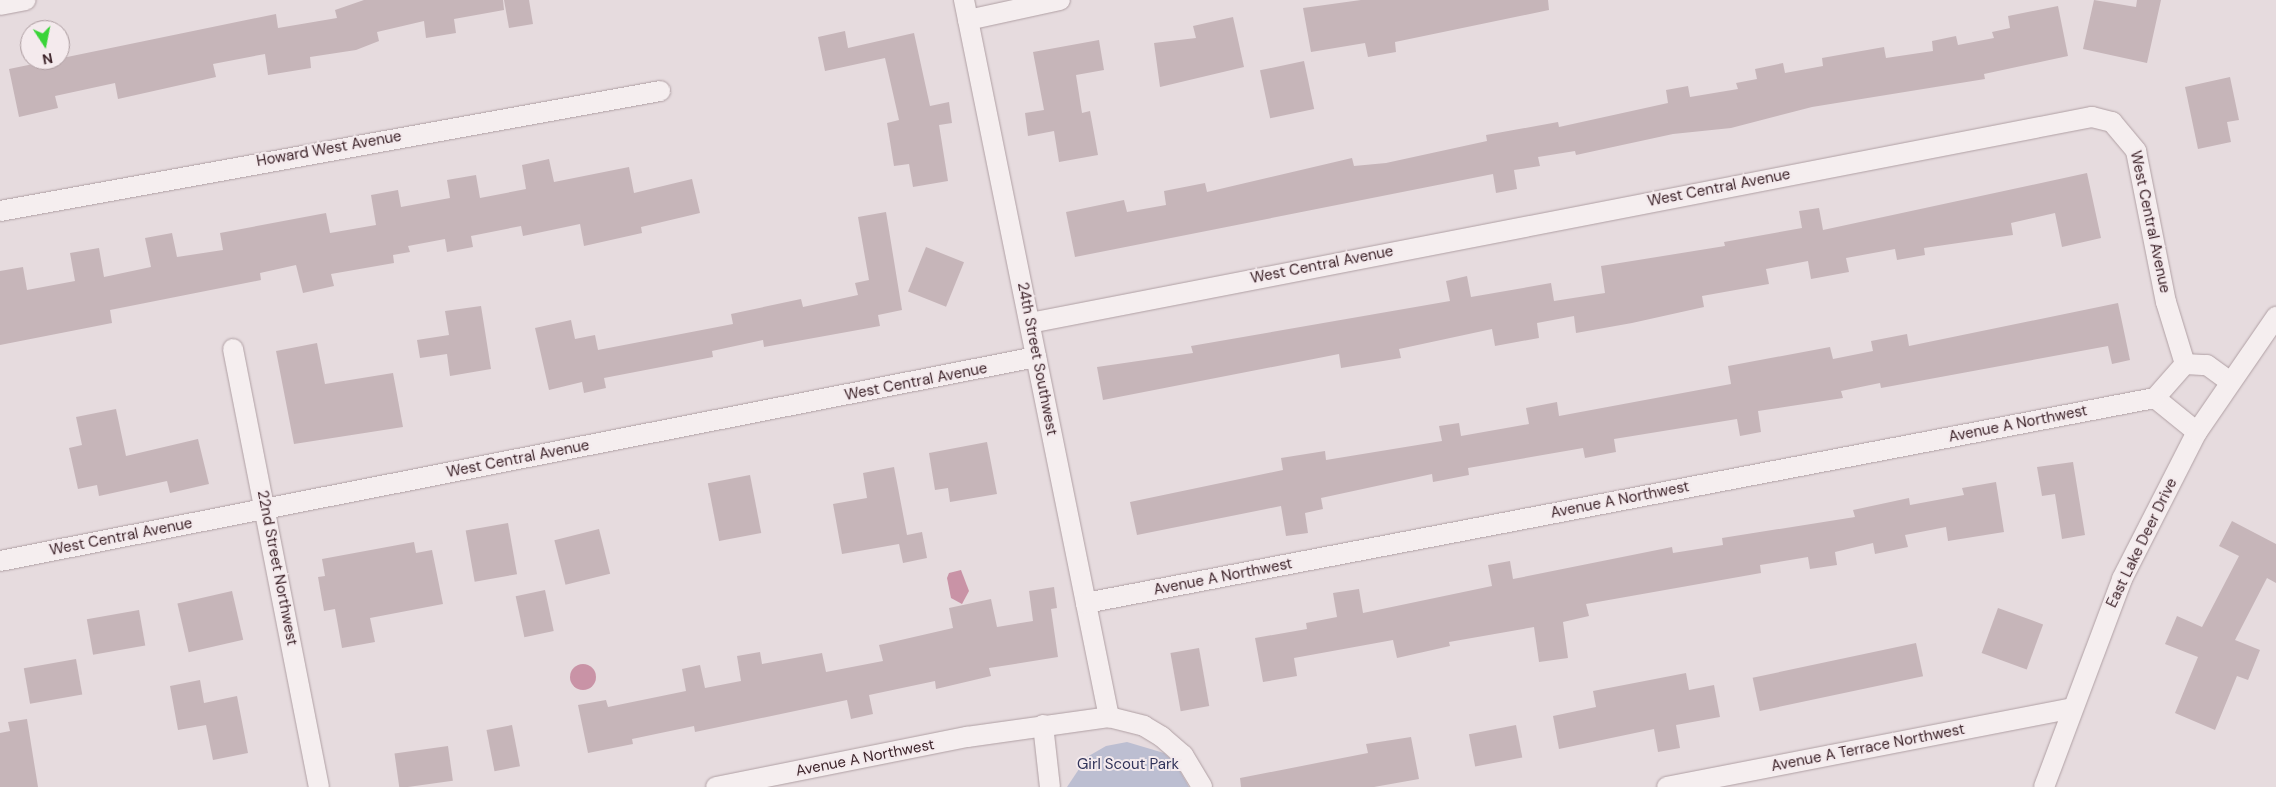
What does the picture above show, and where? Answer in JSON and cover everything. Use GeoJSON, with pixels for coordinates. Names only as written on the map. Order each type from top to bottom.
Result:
{"type":"FeatureCollection","features":[{"type":"Feature","properties":{"kind":"street"},"geometry":{"type":"LineString","coordinates":[[0,5],[26,0]]}},
{"type":"Feature","properties":{"kind":"street","name":"24th Street Southwest"},"geometry":{"type":"LineString","coordinates":[[964,0],[1109,717]]}},
{"type":"Feature","properties":{"kind":"street"},"geometry":{"type":"LineString","coordinates":[[968,20],[977,0]]}},
{"type":"Feature","properties":{"kind":"street"},"geometry":{"type":"LineString","coordinates":[[968,20],[1060,0]]}},
{"type":"Feature","properties":{"kind":"street","name":"Howard West Avenue"},"geometry":{"type":"LineString","coordinates":[[0,211],[660,92]]}},
{"type":"Feature","properties":{"kind":"street","name":"West Central Avenue"},"geometry":{"type":"LineString","coordinates":[[1030,323],[2092,117],[2112,122],[2136,151],[2166,302],[2185,364]]}},
{"type":"Feature","properties":{"kind":"street","name":"East Lake Deer Drive"},"geometry":{"type":"LineString","coordinates":[[2044,787],[2070,709],[2122,579],[2197,432],[2229,381],[2276,317]]}},
{"type":"Feature","properties":{"kind":"street","name":"22nd Street Northwest"},"geometry":{"type":"LineString","coordinates":[[233,349],[319,787]]}},
{"type":"Feature","properties":{"kind":"street","name":"West Central Avenue"},"geometry":{"type":"LineString","coordinates":[[0,560],[1036,357]]}},
{"type":"Feature","properties":{"kind":"street"},"geometry":{"type":"LineString","coordinates":[[2197,432],[2155,398],[2185,364],[2207,365],[2229,381]]}},
{"type":"Feature","properties":{"kind":"street","name":"Avenue A Northwest"},"geometry":{"type":"LineString","coordinates":[[1086,603],[2155,398]]}},
{"type":"Feature","properties":{"kind":"street","name":"Avenue A Terrace Northwest"},"geometry":{"type":"LineString","coordinates":[[1667,787],[2070,709]]}},
{"type":"Feature","properties":{"kind":"street"},"geometry":{"type":"LineString","coordinates":[[1109,717],[1144,726],[1162,737],[1183,755],[1202,787]]}},
{"type":"Feature","properties":{"kind":"street","name":"Avenue A Northwest"},"geometry":{"type":"LineString","coordinates":[[716,787],[1044,725],[1109,717]]}},
{"type":"Feature","properties":{"kind":"street"},"geometry":{"type":"LineString","coordinates":[[1044,725],[1050,787]]}},
{"type":"Feature","properties":{"kind":"green space","name":"Girl Scout Park"},"geometry":{"type":"Polygon","coordinates":[[[1127,742],[1164,753],[1176,764],[1189,787],[1067,787],[1087,757],[1106,746],[1127,742]]]}},
{"type":"Feature","properties":{"kind":"shaded area"},"geometry":{"type":"Polygon","coordinates":[[[961,570],[969,591],[962,604],[951,598],[947,578],[949,573],[961,570]]]}},
{"type":"Feature","properties":{"kind":"shaded area"},"geometry":{"type":"Polygon","coordinates":[[[583,664],[593,667],[596,677],[593,687],[583,690],[573,687],[570,677],[573,667],[583,664]]]}},
{"type":"Feature","properties":{"kind":"building"},"geometry":{"type":"Polygon","coordinates":[[[364,0],[503,0],[504,10],[454,19],[456,33],[426,38],[424,21],[377,32],[379,41],[356,50],[310,57],[311,68],[268,75],[265,54],[213,64],[216,77],[118,99],[115,83],[55,96],[58,108],[19,117],[9,69],[20,67],[20,70],[70,70],[70,56],[276,14],[278,28],[337,18],[335,10],[364,0]]]}},
{"type":"Feature","properties":{"kind":"building"},"geometry":{"type":"Polygon","coordinates":[[[504,0],[529,0],[533,24],[509,28],[504,0]]]}},
{"type":"Feature","properties":{"kind":"building"},"geometry":{"type":"Polygon","coordinates":[[[1361,0],[1548,0],[1549,10],[1395,42],[1396,52],[1368,57],[1365,43],[1311,52],[1303,8],[1361,0]]]}},
{"type":"Feature","properties":{"kind":"building"},"geometry":{"type":"Polygon","coordinates":[[[2094,0],[2136,7],[2137,0],[2161,0],[2147,63],[2083,49],[2094,0]]]}},
{"type":"Feature","properties":{"kind":"building"},"geometry":{"type":"Polygon","coordinates":[[[2058,6],[2068,56],[1984,74],[1985,79],[1812,107],[1731,128],[1673,134],[1576,155],[1575,151],[1538,157],[1540,166],[1514,170],[1517,189],[1496,193],[1493,174],[1075,257],[1066,212],[1124,200],[1127,212],[1166,205],[1164,191],[1205,183],[1207,192],[1352,158],[1354,166],[1386,163],[1487,141],[1486,135],[1558,122],[1559,127],[1668,103],[1666,90],[1688,86],[1690,97],[1738,89],[1736,83],[1757,79],[1755,69],[1783,63],[1785,73],[1823,66],[1822,58],[1884,47],[1886,58],[1933,51],[1932,41],[1956,36],[1958,45],[1994,38],[1992,32],[2010,28],[2008,16],[2058,6]]]}},
{"type":"Feature","properties":{"kind":"building"},"geometry":{"type":"Polygon","coordinates":[[[1233,17],[1244,67],[1160,87],[1154,43],[1196,38],[1193,26],[1233,17]]]}},
{"type":"Feature","properties":{"kind":"building"},"geometry":{"type":"Polygon","coordinates":[[[845,31],[848,48],[914,33],[930,106],[949,102],[952,123],[939,125],[948,181],[913,187],[909,164],[894,166],[887,123],[899,120],[885,58],[825,71],[818,37],[845,31]]]}},
{"type":"Feature","properties":{"kind":"building"},"geometry":{"type":"Polygon","coordinates":[[[1099,40],[1104,70],[1076,75],[1082,113],[1090,111],[1098,155],[1059,162],[1054,131],[1028,136],[1025,113],[1044,110],[1033,52],[1099,40]]]}},
{"type":"Feature","properties":{"kind":"building"},"geometry":{"type":"Polygon","coordinates":[[[1304,61],[1314,109],[1270,118],[1260,70],[1304,61]]]}},
{"type":"Feature","properties":{"kind":"building"},"geometry":{"type":"Polygon","coordinates":[[[2230,77],[2239,120],[2227,122],[2231,142],[2198,149],[2185,87],[2230,77]]]}},
{"type":"Feature","properties":{"kind":"building"},"geometry":{"type":"Polygon","coordinates":[[[549,159],[554,182],[629,167],[634,193],[692,179],[700,213],[641,227],[642,233],[584,246],[580,224],[523,236],[521,226],[471,236],[473,247],[447,252],[445,239],[408,246],[410,252],[393,255],[394,263],[331,274],[334,286],[303,293],[296,265],[260,273],[261,280],[110,310],[112,323],[0,345],[0,271],[23,267],[27,290],[75,281],[70,253],[99,248],[104,277],[151,267],[145,238],[172,233],[177,257],[223,250],[220,233],[326,213],[330,233],[376,225],[371,195],[398,190],[401,207],[450,198],[447,180],[476,175],[480,198],[526,189],[522,165],[549,159]]]}},
{"type":"Feature","properties":{"kind":"building"},"geometry":{"type":"Polygon","coordinates":[[[2087,173],[2101,238],[2062,247],[2055,213],[2011,223],[2013,235],[1924,248],[1925,255],[1897,260],[1895,249],[1846,258],[1849,272],[1811,279],[1808,261],[1766,269],[1769,284],[1702,296],[1704,307],[1632,323],[1576,333],[1574,316],[1537,323],[1539,338],[1495,346],[1492,329],[1399,349],[1401,358],[1341,368],[1339,354],[1103,400],[1097,367],[1193,353],[1191,346],[1450,301],[1446,281],[1467,276],[1471,297],[1551,283],[1554,301],[1605,293],[1601,266],[1725,246],[1724,242],[1802,228],[1799,211],[1819,208],[1823,230],[2087,173]]]}},
{"type":"Feature","properties":{"kind":"building"},"geometry":{"type":"Polygon","coordinates":[[[886,212],[902,310],[878,315],[880,326],[764,347],[763,340],[712,351],[713,357],[604,378],[606,388],[584,393],[582,382],[549,390],[535,328],[571,320],[575,339],[595,335],[598,350],[733,324],[731,314],[801,299],[803,307],[858,295],[855,283],[869,280],[858,217],[886,212]]]}},
{"type":"Feature","properties":{"kind":"building"},"geometry":{"type":"Polygon","coordinates":[[[926,247],[964,262],[946,307],[908,292],[926,247]]]}},
{"type":"Feature","properties":{"kind":"building"},"geometry":{"type":"Polygon","coordinates":[[[2118,303],[2130,360],[2112,364],[2108,346],[1881,388],[1880,383],[1841,391],[1843,398],[1758,411],[1761,432],[1740,436],[1737,419],[1614,439],[1616,452],[1585,458],[1583,448],[1468,468],[1469,475],[1433,482],[1432,474],[1321,498],[1323,509],[1305,513],[1308,533],[1286,536],[1281,506],[1137,535],[1130,502],[1283,470],[1281,458],[1325,451],[1326,460],[1442,441],[1439,426],[1459,423],[1461,436],[1529,424],[1526,408],[1557,402],[1559,416],[1731,384],[1728,366],[1830,347],[1833,359],[1873,351],[1871,341],[1907,334],[1909,346],[2118,303]]]}},
{"type":"Feature","properties":{"kind":"building"},"geometry":{"type":"Polygon","coordinates":[[[481,306],[491,369],[450,376],[447,354],[420,358],[417,340],[449,335],[445,311],[481,306]]]}},
{"type":"Feature","properties":{"kind":"building"},"geometry":{"type":"Polygon","coordinates":[[[317,343],[325,384],[393,373],[403,427],[294,444],[276,351],[317,343]]]}},
{"type":"Feature","properties":{"kind":"building"},"geometry":{"type":"Polygon","coordinates":[[[116,409],[126,456],[198,439],[209,484],[170,493],[167,481],[99,496],[97,485],[78,489],[69,448],[82,445],[76,417],[116,409]]]}},
{"type":"Feature","properties":{"kind":"building"},"geometry":{"type":"Polygon","coordinates":[[[987,442],[997,494],[950,502],[948,488],[935,490],[929,453],[987,442]]]}},
{"type":"Feature","properties":{"kind":"building"},"geometry":{"type":"Polygon","coordinates":[[[2073,462],[2085,535],[2062,539],[2055,494],[2042,496],[2037,467],[2073,462]]]}},
{"type":"Feature","properties":{"kind":"building"},"geometry":{"type":"Polygon","coordinates":[[[894,467],[907,535],[922,532],[927,558],[903,563],[899,544],[842,554],[833,504],[867,498],[863,473],[894,467]]]}},
{"type":"Feature","properties":{"kind":"building"},"geometry":{"type":"Polygon","coordinates":[[[750,475],[761,533],[719,541],[708,483],[750,475]]]}},
{"type":"Feature","properties":{"kind":"building"},"geometry":{"type":"Polygon","coordinates":[[[1996,482],[2004,532],[1948,541],[1946,527],[1905,535],[1908,547],[1875,554],[1873,543],[1835,552],[1837,565],[1810,569],[1808,557],[1760,565],[1761,573],[1586,604],[1589,616],[1563,622],[1568,658],[1539,662],[1534,627],[1449,642],[1450,646],[1397,658],[1393,640],[1294,658],[1297,676],[1263,682],[1255,638],[1307,629],[1306,623],[1337,617],[1333,593],[1359,589],[1363,613],[1492,586],[1488,565],[1510,561],[1513,579],[1672,547],[1673,553],[1723,545],[1722,538],[1855,517],[1853,510],[1909,498],[1910,505],[1964,495],[1962,488],[1996,482]]]}},
{"type":"Feature","properties":{"kind":"building"},"geometry":{"type":"Polygon","coordinates":[[[2232,521],[2276,544],[2276,583],[2267,578],[2235,640],[2260,650],[2248,680],[2237,676],[2215,730],[2175,713],[2198,657],[2165,644],[2177,616],[2202,627],[2239,556],[2219,546],[2232,521]]]}},
{"type":"Feature","properties":{"kind":"building"},"geometry":{"type":"Polygon","coordinates":[[[508,523],[517,574],[475,582],[466,530],[508,523]]]}},
{"type":"Feature","properties":{"kind":"building"},"geometry":{"type":"Polygon","coordinates":[[[599,529],[610,574],[565,585],[554,540],[599,529]]]}},
{"type":"Feature","properties":{"kind":"building"},"geometry":{"type":"Polygon","coordinates":[[[414,542],[416,553],[432,550],[443,604],[370,618],[375,642],[342,648],[335,609],[324,611],[318,577],[325,576],[322,559],[414,542]]]}},
{"type":"Feature","properties":{"kind":"building"},"geometry":{"type":"Polygon","coordinates":[[[1054,587],[1057,608],[1051,609],[1058,657],[989,668],[991,676],[936,689],[935,681],[869,695],[873,714],[851,719],[847,700],[695,732],[694,726],[632,739],[633,744],[588,753],[578,705],[606,700],[608,707],[686,691],[682,669],[700,665],[705,688],[741,681],[737,656],[760,652],[762,664],[822,653],[826,672],[883,661],[879,645],[953,628],[949,608],[991,599],[997,627],[1033,621],[1029,591],[1054,587]]]}},
{"type":"Feature","properties":{"kind":"building"},"geometry":{"type":"Polygon","coordinates":[[[545,590],[554,631],[524,637],[516,596],[545,590]]]}},
{"type":"Feature","properties":{"kind":"building"},"geometry":{"type":"Polygon","coordinates":[[[232,591],[243,640],[189,652],[177,604],[232,591]]]}},
{"type":"Feature","properties":{"kind":"building"},"geometry":{"type":"Polygon","coordinates":[[[1998,608],[2043,624],[2027,670],[1982,653],[1998,608]]]}},
{"type":"Feature","properties":{"kind":"building"},"geometry":{"type":"Polygon","coordinates":[[[139,610],[145,645],[93,655],[87,619],[139,610]]]}},
{"type":"Feature","properties":{"kind":"building"},"geometry":{"type":"Polygon","coordinates":[[[1916,643],[1923,676],[1760,711],[1753,678],[1916,643]]]}},
{"type":"Feature","properties":{"kind":"building"},"geometry":{"type":"Polygon","coordinates":[[[1199,648],[1209,706],[1181,711],[1170,653],[1199,648]]]}},
{"type":"Feature","properties":{"kind":"building"},"geometry":{"type":"Polygon","coordinates":[[[76,659],[82,694],[30,704],[24,668],[76,659]]]}},
{"type":"Feature","properties":{"kind":"building"},"geometry":{"type":"Polygon","coordinates":[[[1686,673],[1689,690],[1714,685],[1720,717],[1676,725],[1680,748],[1658,752],[1654,729],[1559,749],[1553,716],[1596,707],[1593,691],[1686,673]]]}},
{"type":"Feature","properties":{"kind":"building"},"geometry":{"type":"Polygon","coordinates":[[[200,680],[204,703],[237,696],[248,753],[213,760],[206,725],[178,730],[170,686],[200,680]]]}},
{"type":"Feature","properties":{"kind":"building"},"geometry":{"type":"Polygon","coordinates":[[[27,719],[38,787],[0,787],[0,733],[10,731],[8,722],[27,719]]]}},
{"type":"Feature","properties":{"kind":"building"},"geometry":{"type":"Polygon","coordinates":[[[512,725],[520,766],[494,771],[486,730],[512,725]]]}},
{"type":"Feature","properties":{"kind":"building"},"geometry":{"type":"Polygon","coordinates":[[[1516,725],[1522,757],[1475,767],[1469,734],[1516,725]]]}},
{"type":"Feature","properties":{"kind":"building"},"geometry":{"type":"Polygon","coordinates":[[[1411,737],[1419,779],[1374,787],[1241,787],[1240,778],[1368,753],[1366,744],[1411,737]]]}},
{"type":"Feature","properties":{"kind":"building"},"geometry":{"type":"Polygon","coordinates":[[[448,746],[453,781],[399,787],[395,754],[448,746]]]}}]}
